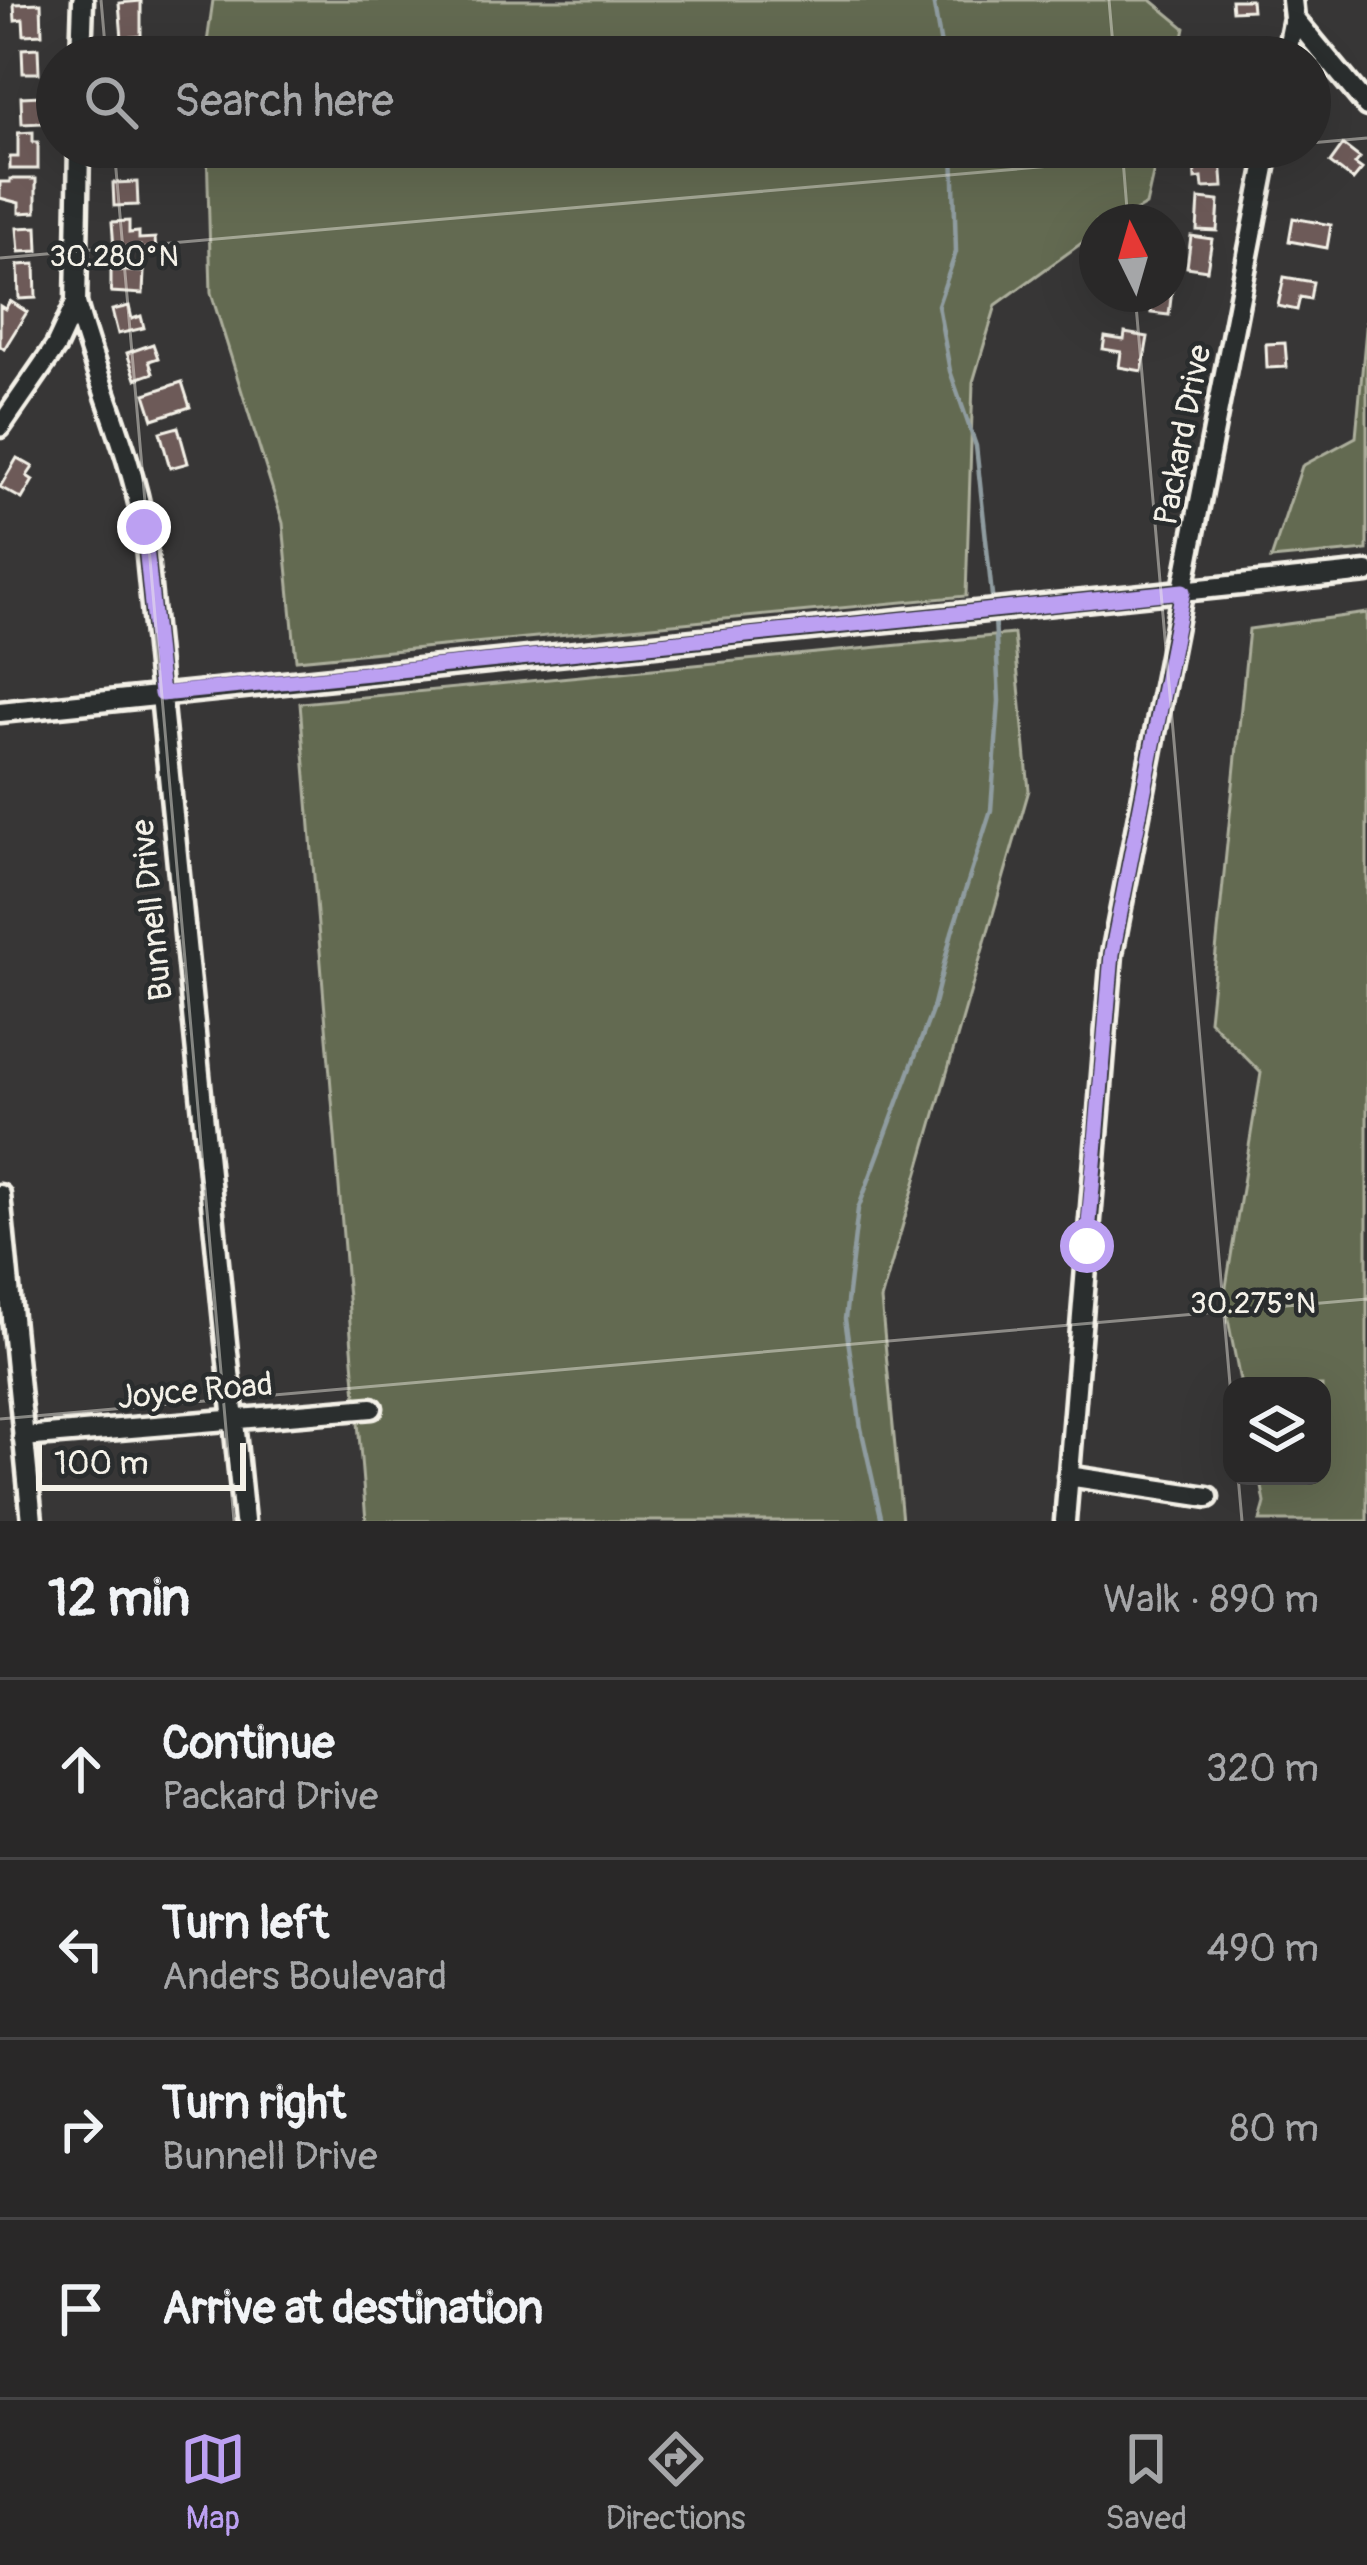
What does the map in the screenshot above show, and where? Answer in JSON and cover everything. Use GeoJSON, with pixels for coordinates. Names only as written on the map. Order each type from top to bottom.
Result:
{"type":"FeatureCollection","features":[{"type":"Feature","properties":{"kind":"street"},"geometry":{"type":"LineString","coordinates":[[82,36],[83,0]]}},
{"type":"Feature","properties":{"kind":"street"},"geometry":{"type":"LineString","coordinates":[[1293,9],[1314,36]]}},
{"type":"Feature","properties":{"kind":"street"},"geometry":{"type":"LineString","coordinates":[[1331,59],[1367,106]]}},
{"type":"Feature","properties":{"kind":"street"},"geometry":{"type":"LineString","coordinates":[[0,427],[56,346],[76,302],[79,168]]}},
{"type":"Feature","properties":{"kind":"street","name":"Packard Drive"},"geometry":{"type":"LineString","coordinates":[[1065,1521],[1112,954],[1265,168]]}},
{"type":"Feature","properties":{"kind":"street","name":"Bunnell Drive"},"geometry":{"type":"LineString","coordinates":[[76,302],[138,494],[244,1521]]}},
{"type":"Feature","properties":{"kind":"street"},"geometry":{"type":"LineString","coordinates":[[0,712],[1367,572]]}},
{"type":"Feature","properties":{"kind":"street"},"geometry":{"type":"LineString","coordinates":[[0,1196],[32,1521]]}},
{"type":"Feature","properties":{"kind":"street","name":"Joyce Road"},"geometry":{"type":"LineString","coordinates":[[23,1437],[372,1408]]}},
{"type":"Feature","properties":{"kind":"street"},"geometry":{"type":"LineString","coordinates":[[1068,1477],[1208,1497]]}},
{"type":"Feature","properties":{"kind":"green space"},"geometry":{"type":"Polygon","coordinates":[[[213,0],[1151,0],[1185,28],[1183,36],[208,36],[213,0]]]}},
{"type":"Feature","properties":{"kind":"green space"},"geometry":{"type":"Polygon","coordinates":[[[208,168],[1154,168],[1146,204],[1079,204],[1079,245],[996,305],[973,382],[966,596],[296,660],[283,523],[211,293],[208,168]]]}},
{"type":"Feature","properties":{"kind":"green space"},"geometry":{"type":"Polygon","coordinates":[[[1367,318],[1367,550],[1271,559],[1302,466],[1356,437],[1367,318]]]}},
{"type":"Feature","properties":{"kind":"green space"},"geometry":{"type":"Polygon","coordinates":[[[1367,613],[1367,1521],[1260,1521],[1265,1503],[1262,1485],[1331,1485],[1331,1377],[1239,1377],[1224,1299],[1261,1073],[1209,1020],[1249,629],[1367,613]]]}},
{"type":"Feature","properties":{"kind":"green space"},"geometry":{"type":"Polygon","coordinates":[[[1014,634],[1029,790],[881,1300],[902,1521],[366,1521],[300,703],[1014,634]]]}},
{"type":"Feature","properties":{"kind":"building"},"geometry":{"type":"Polygon","coordinates":[[[1231,0],[1251,0],[1252,10],[1232,11],[1231,0]]]}},
{"type":"Feature","properties":{"kind":"building"},"geometry":{"type":"Polygon","coordinates":[[[141,1],[141,36],[122,36],[119,3],[141,1]]]}},
{"type":"Feature","properties":{"kind":"building"},"geometry":{"type":"Polygon","coordinates":[[[41,3],[42,34],[24,35],[23,19],[15,20],[14,4],[41,3]]]}},
{"type":"Feature","properties":{"kind":"building"},"geometry":{"type":"Polygon","coordinates":[[[36,48],[36,73],[23,73],[22,49],[36,48]]]}},
{"type":"Feature","properties":{"kind":"building"},"geometry":{"type":"Polygon","coordinates":[[[36,96],[36,123],[22,124],[21,97],[36,96]]]}},
{"type":"Feature","properties":{"kind":"building"},"geometry":{"type":"Polygon","coordinates":[[[33,132],[38,169],[10,169],[10,157],[18,157],[18,133],[33,132]]]}},
{"type":"Feature","properties":{"kind":"building"},"geometry":{"type":"Polygon","coordinates":[[[1343,145],[1360,158],[1355,164],[1362,169],[1353,180],[1331,162],[1343,145]]]}},
{"type":"Feature","properties":{"kind":"building"},"geometry":{"type":"Polygon","coordinates":[[[1194,168],[1222,168],[1223,187],[1203,188],[1202,178],[1195,179],[1194,168]]]}},
{"type":"Feature","properties":{"kind":"building"},"geometry":{"type":"Polygon","coordinates":[[[36,179],[36,212],[19,213],[19,203],[0,198],[0,182],[36,179]]]}},
{"type":"Feature","properties":{"kind":"building"},"geometry":{"type":"Polygon","coordinates":[[[137,182],[138,205],[114,206],[113,183],[137,182]]]}},
{"type":"Feature","properties":{"kind":"building"},"geometry":{"type":"Polygon","coordinates":[[[1199,199],[1219,201],[1217,231],[1197,230],[1199,199]]]}},
{"type":"Feature","properties":{"kind":"building"},"geometry":{"type":"Polygon","coordinates":[[[1293,218],[1331,225],[1327,248],[1289,241],[1293,218]]]}},
{"type":"Feature","properties":{"kind":"building"},"geometry":{"type":"Polygon","coordinates":[[[129,221],[129,233],[139,232],[139,239],[155,238],[156,253],[140,254],[140,246],[114,248],[112,222],[129,221]]]}},
{"type":"Feature","properties":{"kind":"building"},"geometry":{"type":"Polygon","coordinates":[[[37,227],[38,251],[19,252],[17,228],[37,227]]]}},
{"type":"Feature","properties":{"kind":"building"},"geometry":{"type":"Polygon","coordinates":[[[1191,236],[1212,239],[1207,270],[1187,267],[1191,236]]]}},
{"type":"Feature","properties":{"kind":"building"},"geometry":{"type":"Polygon","coordinates":[[[35,264],[36,298],[19,299],[18,265],[35,264]]]}},
{"type":"Feature","properties":{"kind":"building"},"geometry":{"type":"Polygon","coordinates":[[[111,270],[144,272],[143,294],[111,292],[111,270]]]}},
{"type":"Feature","properties":{"kind":"building"},"geometry":{"type":"Polygon","coordinates":[[[1284,277],[1313,282],[1310,299],[1300,297],[1297,310],[1278,306],[1284,277]]]}},
{"type":"Feature","properties":{"kind":"building"},"geometry":{"type":"Polygon","coordinates":[[[10,301],[27,312],[4,349],[0,346],[0,306],[5,309],[10,301]]]}},
{"type":"Feature","properties":{"kind":"building"},"geometry":{"type":"Polygon","coordinates":[[[129,306],[132,319],[141,316],[144,328],[118,334],[112,310],[129,306]]]}},
{"type":"Feature","properties":{"kind":"building"},"geometry":{"type":"Polygon","coordinates":[[[1125,333],[1148,337],[1142,371],[1119,367],[1121,352],[1103,349],[1105,337],[1124,340],[1125,333]]]}},
{"type":"Feature","properties":{"kind":"building"},"geometry":{"type":"Polygon","coordinates":[[[1285,343],[1287,367],[1267,368],[1266,344],[1285,343]]]}},
{"type":"Feature","properties":{"kind":"building"},"geometry":{"type":"Polygon","coordinates":[[[153,344],[158,358],[149,361],[153,373],[136,379],[127,353],[153,344]]]}},
{"type":"Feature","properties":{"kind":"building"},"geometry":{"type":"Polygon","coordinates":[[[182,382],[190,407],[153,419],[145,394],[182,382]]]}},
{"type":"Feature","properties":{"kind":"building"},"geometry":{"type":"Polygon","coordinates":[[[178,427],[188,463],[170,468],[160,432],[178,427]]]}},
{"type":"Feature","properties":{"kind":"building"},"geometry":{"type":"Polygon","coordinates":[[[17,458],[33,467],[27,476],[33,480],[22,499],[0,487],[17,458]]]}},
{"type":"Feature","properties":{"kind":"waterway"},"geometry":{"type":"LineString","coordinates":[[933,0],[939,36]]}},
{"type":"Feature","properties":{"kind":"waterway"},"geometry":{"type":"LineString","coordinates":[[954,168],[956,252],[938,305],[950,371],[976,446],[993,605]]}},
{"type":"Feature","properties":{"kind":"waterway"},"geometry":{"type":"LineString","coordinates":[[882,1521],[861,1428],[845,1319],[858,1209],[933,1008],[991,810],[999,701],[995,617]]}},
{"type":"Feature","properties":{"kind":"route"},"geometry":{"type":"LineString","coordinates":[[144,527],[161,694],[1183,591],[1112,954],[1087,1246]]}}]}
